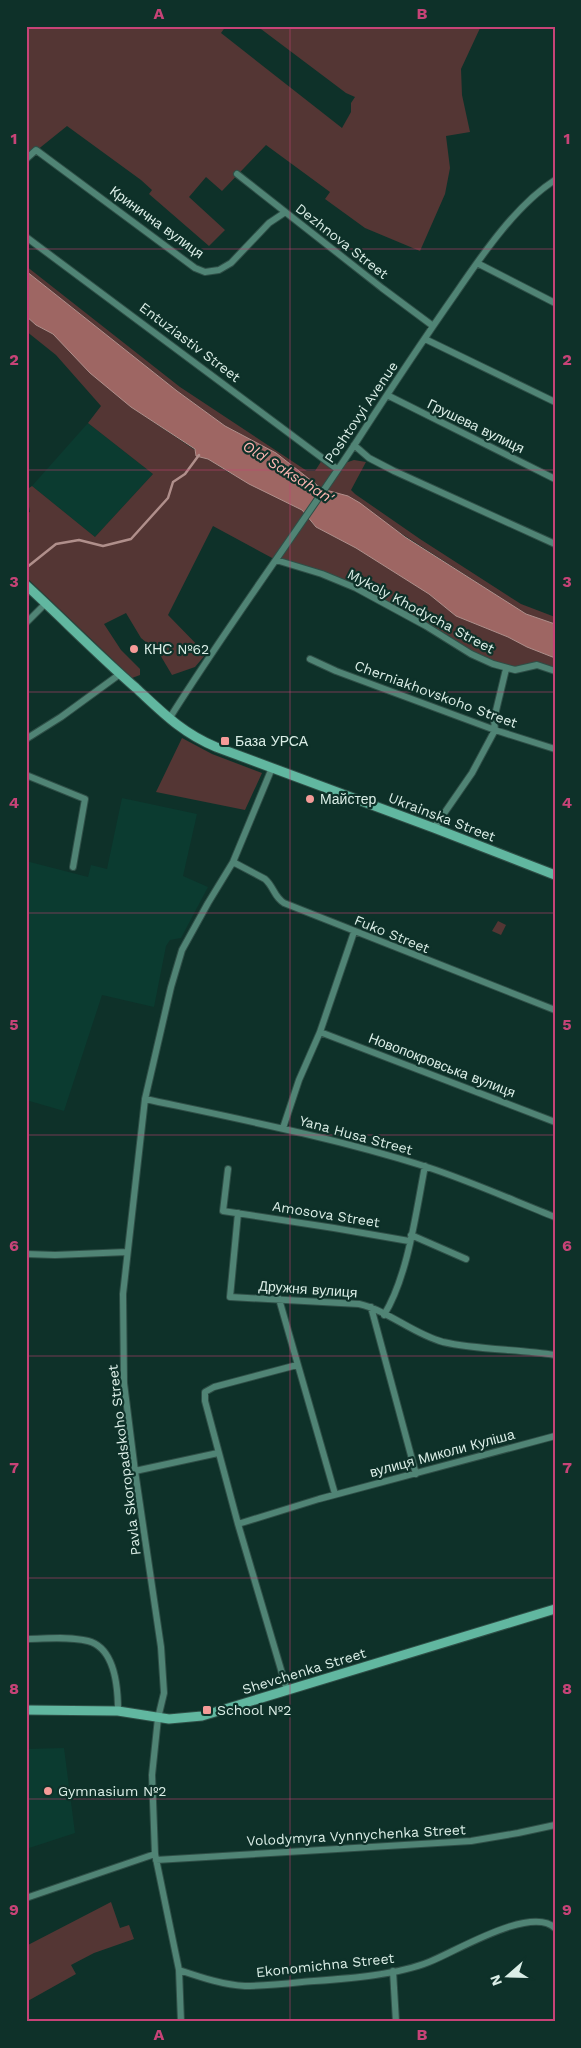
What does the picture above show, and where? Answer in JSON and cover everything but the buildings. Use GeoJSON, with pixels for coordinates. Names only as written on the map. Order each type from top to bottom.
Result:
{"type":"FeatureCollection","features":[{"type":"Feature","properties":{"kind":"street","name":"Кринична вулиця"},"geometry":{"type":"LineString","coordinates":[[26,159],[36,150],[195,268],[206,272],[219,270],[231,263],[269,223],[284,212]]}},
{"type":"Feature","properties":{"kind":"street","name":"Dezhnova Street"},"geometry":{"type":"LineString","coordinates":[[237,174],[433,326]]}},
{"type":"Feature","properties":{"kind":"street","name":"Poshtovyi Avenue"},"geometry":{"type":"LineString","coordinates":[[169,719],[208,657],[305,519],[477,263],[519,213],[536,195],[555,180]]}},
{"type":"Feature","properties":{"kind":"street","name":"Entuziastiv Street"},"geometry":{"type":"LineString","coordinates":[[26,237],[338,469]]}},
{"type":"Feature","properties":{"kind":"street"},"geometry":{"type":"LineString","coordinates":[[477,263],[555,303]]}},
{"type":"Feature","properties":{"kind":"street"},"geometry":{"type":"LineString","coordinates":[[425,338],[555,402]]}},
{"type":"Feature","properties":{"kind":"street","name":"Грушева вулиця"},"geometry":{"type":"LineString","coordinates":[[387,395],[555,478]]}},
{"type":"Feature","properties":{"kind":"street"},"geometry":{"type":"LineString","coordinates":[[354,445],[369,458],[394,471],[555,544]]}},
{"type":"Feature","properties":{"kind":"street","name":"Mykoly Khodycha Street"},"geometry":{"type":"LineString","coordinates":[[276,560],[322,574],[356,588],[426,626],[471,654],[506,669],[515,670],[537,665],[555,671]]}},
{"type":"Feature","properties":{"kind":"street","name":"Ukrainska Street"},"geometry":{"type":"LineString","coordinates":[[29,587],[120,674],[169,719],[189,734],[202,741],[272,768],[555,875]]}},
{"type":"Feature","properties":{"kind":"street"},"geometry":{"type":"LineString","coordinates":[[26,623],[46,604]]}},
{"type":"Feature","properties":{"kind":"street","name":"Cherniakhovskoho Street"},"geometry":{"type":"LineString","coordinates":[[310,659],[336,671],[496,730],[555,749]]}},
{"type":"Feature","properties":{"kind":"street"},"geometry":{"type":"LineString","coordinates":[[434,828],[472,773],[496,730],[494,719],[506,669]]}},
{"type":"Feature","properties":{"kind":"street"},"geometry":{"type":"LineString","coordinates":[[26,739],[61,717],[120,674]]}},
{"type":"Feature","properties":{"kind":"street","name":"Pavla Skoropadskoho Street"},"geometry":{"type":"LineString","coordinates":[[181,2022],[179,1970],[156,1857],[152,1775],[158,1718],[164,1693],[161,1647],[124,1383],[123,1294],[126,1252],[145,1099],[153,1060],[182,950],[233,862],[272,768]]}},
{"type":"Feature","properties":{"kind":"street"},"geometry":{"type":"LineString","coordinates":[[26,775],[85,799],[73,867]]}},
{"type":"Feature","properties":{"kind":"street","name":"Fuko Street"},"geometry":{"type":"LineString","coordinates":[[233,862],[265,879],[277,898],[284,903],[555,1010]]}},
{"type":"Feature","properties":{"kind":"street"},"geometry":{"type":"LineString","coordinates":[[283,1128],[299,1080],[320,1032],[354,932]]}},
{"type":"Feature","properties":{"kind":"street","name":"Новопокровська вулиця"},"geometry":{"type":"LineString","coordinates":[[320,1032],[555,1122]]}},
{"type":"Feature","properties":{"kind":"street","name":"Yana Husa Street"},"geometry":{"type":"LineString","coordinates":[[145,1099],[283,1128],[425,1166],[460,1178],[555,1217]]}},
{"type":"Feature","properties":{"kind":"street"},"geometry":{"type":"LineString","coordinates":[[384,1315],[392,1303],[410,1238],[425,1166]]}},
{"type":"Feature","properties":{"kind":"street"},"geometry":{"type":"LineString","coordinates":[[228,1169],[223,1211],[238,1213]]}},
{"type":"Feature","properties":{"kind":"street","name":"Amosova Street"},"geometry":{"type":"LineString","coordinates":[[238,1213],[410,1238],[466,1259]]}},
{"type":"Feature","properties":{"kind":"street","name":"Дружня вулиця"},"geometry":{"type":"LineString","coordinates":[[238,1213],[230,1297],[359,1304],[371,1307],[431,1338],[444,1342],[555,1355]]}},
{"type":"Feature","properties":{"kind":"street"},"geometry":{"type":"LineString","coordinates":[[26,1254],[54,1255],[126,1252]]}},
{"type":"Feature","properties":{"kind":"street"},"geometry":{"type":"LineString","coordinates":[[278,1299],[335,1494]]}},
{"type":"Feature","properties":{"kind":"street"},"geometry":{"type":"LineString","coordinates":[[371,1307],[416,1474]]}},
{"type":"Feature","properties":{"kind":"street"},"geometry":{"type":"LineString","coordinates":[[287,1690],[238,1524],[204,1397],[205,1392],[214,1387],[297,1365]]}},
{"type":"Feature","properties":{"kind":"street","name":"вулиця Миколи Куліша"},"geometry":{"type":"LineString","coordinates":[[238,1524],[335,1494],[555,1436]]}},
{"type":"Feature","properties":{"kind":"street"},"geometry":{"type":"LineString","coordinates":[[135,1471],[218,1453]]}},
{"type":"Feature","properties":{"kind":"street","name":"Shevchenka Street"},"geometry":{"type":"LineString","coordinates":[[26,1710],[118,1711],[158,1718],[182,1719],[202,1716],[555,1609]]}},
{"type":"Feature","properties":{"kind":"street"},"geometry":{"type":"LineString","coordinates":[[26,1639],[89,1641],[103,1650],[114,1672],[118,1693],[118,1711]]}},
{"type":"Feature","properties":{"kind":"street","name":"Volodymyra Vynnychenka Street"},"geometry":{"type":"LineString","coordinates":[[26,1898],[156,1857],[471,1841],[555,1824]]}},
{"type":"Feature","properties":{"kind":"street","name":"Ekonomichna Street"},"geometry":{"type":"LineString","coordinates":[[179,1970],[220,1982],[244,1986],[341,1979],[424,1964],[510,1926],[538,1921],[548,1923],[555,1928]]}},
{"type":"Feature","properties":{"kind":"street"},"geometry":{"type":"LineString","coordinates":[[393,1971],[396,2022]]}},
{"type":"Feature","properties":{"kind":"shaded area"},"geometry":{"type":"Polygon","coordinates":[[[26,26],[226,26],[221,33],[342,128],[351,112],[351,103],[355,97],[346,93],[257,26],[481,26],[461,69],[462,95],[470,132],[446,136],[450,168],[445,194],[420,251],[365,228],[325,199],[330,192],[266,145],[222,191],[206,177],[189,197],[225,230],[209,246],[149,194],[152,190],[141,180],[67,126],[26,159],[26,26]]]}},
{"type":"Feature","properties":{"kind":"shaded area"},"geometry":{"type":"Polygon","coordinates":[[[26,266],[180,387],[307,471],[315,471],[322,460],[333,471],[322,489],[276,453],[225,426],[177,391],[26,271],[26,266]]]}},
{"type":"Feature","properties":{"kind":"shaded area"},"geometry":{"type":"Polygon","coordinates":[[[26,316],[36,325],[53,334],[131,407],[195,450],[196,456],[208,459],[228,472],[302,510],[305,515],[274,559],[213,526],[168,615],[206,654],[195,667],[172,675],[159,653],[141,638],[126,613],[104,624],[121,650],[140,669],[140,675],[132,678],[26,577],[26,513],[30,512],[26,490],[32,486],[95,537],[153,474],[88,423],[101,406],[56,355],[26,331],[26,316]]]}},
{"type":"Feature","properties":{"kind":"shaded area"},"geometry":{"type":"Polygon","coordinates":[[[88,423],[153,474],[95,537],[32,486],[88,423]]]}},
{"type":"Feature","properties":{"kind":"shaded area"},"geometry":{"type":"Polygon","coordinates":[[[354,460],[366,462],[351,490],[355,494],[420,539],[521,604],[555,617],[555,624],[526,614],[388,525],[327,490],[345,463],[354,460]]]}},
{"type":"Feature","properties":{"kind":"shaded area"},"geometry":{"type":"Polygon","coordinates":[[[308,518],[316,527],[356,548],[429,594],[456,616],[555,658],[555,671],[537,665],[515,670],[493,664],[356,588],[278,561],[308,518]]]}},
{"type":"Feature","properties":{"kind":"shaded area"},"geometry":{"type":"Polygon","coordinates":[[[182,738],[212,754],[262,773],[245,810],[156,792],[182,738]]]}},
{"type":"Feature","properties":{"kind":"shaded area"},"geometry":{"type":"Polygon","coordinates":[[[122,798],[197,814],[183,876],[208,887],[181,938],[170,940],[166,946],[154,1007],[102,995],[64,1111],[26,1100],[26,861],[88,877],[91,865],[107,869],[122,798]]]}},
{"type":"Feature","properties":{"kind":"shaded area"},"geometry":{"type":"Polygon","coordinates":[[[498,921],[506,925],[501,935],[492,931],[498,921]]]}},
{"type":"Feature","properties":{"kind":"shaded area","name":"Gymnasium №2"},"geometry":{"type":"Polygon","coordinates":[[[64,1748],[75,1833],[26,1849],[26,1749],[64,1748]]]}},
{"type":"Feature","properties":{"kind":"shaded area"},"geometry":{"type":"Polygon","coordinates":[[[111,1902],[120,1928],[129,1925],[134,1939],[94,1953],[71,1965],[76,1974],[26,2002],[26,1946],[111,1902]]]}},
{"type":"Feature","properties":{"kind":"water","name":"Old Saksahan'"},"geometry":{"type":"Polygon","coordinates":[[[26,271],[177,391],[225,426],[276,453],[322,489],[348,496],[360,503],[405,537],[526,614],[555,624],[555,658],[456,616],[429,594],[356,548],[316,527],[302,510],[249,484],[208,459],[196,456],[195,449],[131,407],[90,373],[53,334],[36,325],[26,316],[26,271]]]}},
{"type":"Feature","properties":{"kind":"waterway"},"geometry":{"type":"LineString","coordinates":[[26,568],[56,544],[79,540],[103,546],[131,539],[168,498],[173,482],[185,474],[199,455]]}},
{"type":"Feature","properties":{"kind":"place","name":"КНС №62"},"geometry":{"type":"Point","coordinates":[134,649]}},
{"type":"Feature","properties":{"kind":"place","name":"База УРСА"},"geometry":{"type":"Point","coordinates":[225,741]}},
{"type":"Feature","properties":{"kind":"place","name":"Майстер"},"geometry":{"type":"Point","coordinates":[310,799]}},
{"type":"Feature","properties":{"kind":"place","name":"School №2"},"geometry":{"type":"Point","coordinates":[207,1710]}},
{"type":"Feature","properties":{"kind":"place","name":"Gymnasium №2"},"geometry":{"type":"Point","coordinates":[48,1791]}}]}
